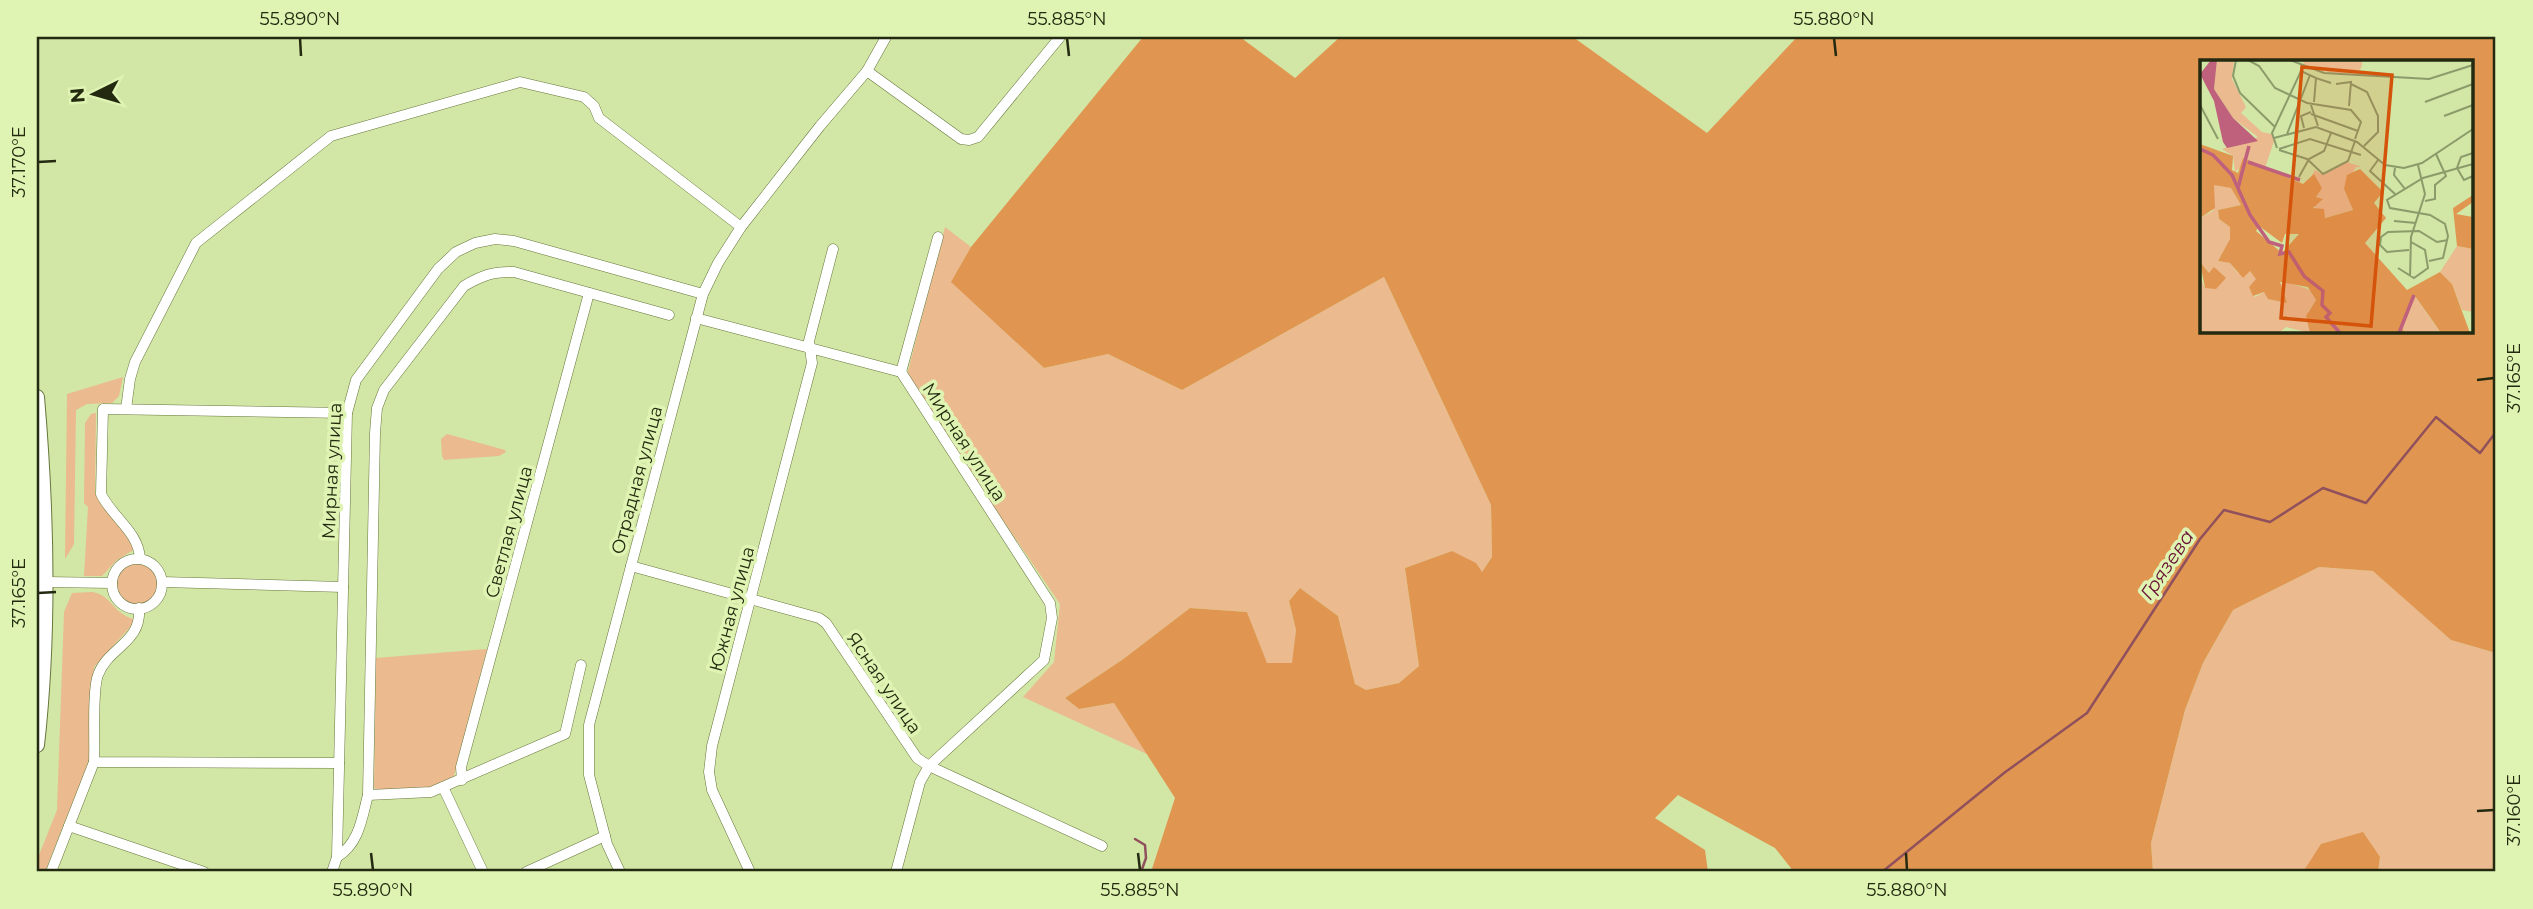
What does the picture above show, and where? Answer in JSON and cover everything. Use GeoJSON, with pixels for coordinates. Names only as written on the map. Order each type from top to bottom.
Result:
{"type":"FeatureCollection","features":[{"type":"Feature","properties":{"kind":"street","name":"Отрадная улица"},"geometry":{"type":"LineString","coordinates":[[620,872],[605,836],[589,775],[589,725],[703,294],[718,263],[741,227],[867,71],[886,37]]}},
{"type":"Feature","properties":{"kind":"street"},"geometry":{"type":"LineString","coordinates":[[867,71],[961,139],[969,140],[978,137],[1060,37]]}},
{"type":"Feature","properties":{"kind":"street"},"geometry":{"type":"LineString","coordinates":[[126,409],[135,362],[196,243],[331,136],[441,103],[520,82],[584,97],[594,106],[599,118],[741,227]]}},
{"type":"Feature","properties":{"kind":"street"},"geometry":{"type":"LineString","coordinates":[[901,372],[938,237]]}},
{"type":"Feature","properties":{"kind":"street","name":"Мирная улица"},"geometry":{"type":"LineString","coordinates":[[332,872],[337,857],[347,413],[356,380],[438,269],[456,252],[475,243],[495,239],[514,241],[703,294]]}},
{"type":"Feature","properties":{"kind":"street","name":"Южная улица"},"geometry":{"type":"LineString","coordinates":[[750,872],[712,790],[709,772],[712,746],[811,363],[809,341],[832,249]]}},
{"type":"Feature","properties":{"kind":"street","name":"Мирная улица"},"geometry":{"type":"LineString","coordinates":[[337,857],[345,853],[358,833],[368,795],[375,433],[377,408],[384,390],[464,286],[480,276],[496,272],[514,272],[669,315]]}},
{"type":"Feature","properties":{"kind":"street","name":"Светлая улица"},"geometry":{"type":"LineString","coordinates":[[462,780],[461,767],[589,293]]}},
{"type":"Feature","properties":{"kind":"street","name":"Мирная улица"},"geometry":{"type":"LineString","coordinates":[[696,318],[901,372],[902,378],[1050,603],[1052,618],[1044,660],[929,766]]}},
{"type":"Feature","properties":{"kind":"street"},"geometry":{"type":"LineString","coordinates":[[37,397],[46,582],[44,683],[37,745]]}},
{"type":"Feature","properties":{"kind":"street"},"geometry":{"type":"LineString","coordinates":[[140,559],[137,541],[105,504],[101,494],[103,409],[347,413]]}},
{"type":"Feature","properties":{"kind":"street"},"geometry":{"type":"LineString","coordinates":[[140,559],[155,567],[162,582],[157,598],[147,606],[139,608],[122,603],[116,596],[112,583],[121,565],[140,559]]}},
{"type":"Feature","properties":{"kind":"street","name":"Ясная улица"},"geometry":{"type":"LineString","coordinates":[[631,566],[819,618],[826,624],[911,752],[929,766],[1102,846]]}},
{"type":"Feature","properties":{"kind":"street"},"geometry":{"type":"LineString","coordinates":[[46,582],[112,583]]}},
{"type":"Feature","properties":{"kind":"street"},"geometry":{"type":"LineString","coordinates":[[162,582],[343,587]]}},
{"type":"Feature","properties":{"kind":"street"},"geometry":{"type":"LineString","coordinates":[[51,872],[94,762],[96,679],[106,663],[136,631],[140,622],[139,608]]}},
{"type":"Feature","properties":{"kind":"street"},"geometry":{"type":"LineString","coordinates":[[368,795],[431,792],[565,734],[581,665]]}},
{"type":"Feature","properties":{"kind":"street"},"geometry":{"type":"LineString","coordinates":[[94,762],[339,764]]}},
{"type":"Feature","properties":{"kind":"street"},"geometry":{"type":"LineString","coordinates":[[896,872],[920,782],[929,766]]}},
{"type":"Feature","properties":{"kind":"street"},"geometry":{"type":"LineString","coordinates":[[443,788],[482,872]]}},
{"type":"Feature","properties":{"kind":"street"},"geometry":{"type":"LineString","coordinates":[[69,826],[204,872]]}},
{"type":"Feature","properties":{"kind":"street"},"geometry":{"type":"LineString","coordinates":[[526,872],[605,836]]}},
{"type":"Feature","properties":{"kind":"shaded area"},"geometry":{"type":"Polygon","coordinates":[[[1143,37],[1240,37],[1295,78],[1340,37],[1573,37],[1707,133],[1797,37],[2496,37],[2496,653],[2451,640],[2373,571],[2319,567],[2233,610],[2203,663],[2185,710],[2151,843],[2153,872],[1794,872],[1775,848],[1678,795],[1655,818],[1705,850],[1708,872],[1151,872],[1175,798],[1114,703],[1079,709],[1065,698],[1122,660],[1190,608],[1247,612],[1267,663],[1292,663],[1296,630],[1289,601],[1300,588],[1338,616],[1355,684],[1366,690],[1399,683],[1419,666],[1405,568],[1452,551],[1476,563],[1482,572],[1492,557],[1491,505],[1384,277],[1182,390],[1108,354],[1044,368],[951,282],[971,247],[1143,37]]]}},
{"type":"Feature","properties":{"kind":"shaded area"},"geometry":{"type":"Polygon","coordinates":[[[945,227],[971,247],[952,282],[1044,368],[1108,354],[1182,390],[1384,277],[1491,505],[1492,557],[1482,572],[1452,551],[1405,568],[1419,666],[1399,683],[1366,690],[1355,684],[1338,616],[1300,588],[1289,601],[1296,630],[1293,663],[1267,664],[1247,612],[1190,608],[1122,660],[1065,698],[1079,709],[1114,703],[1149,755],[1023,697],[1054,662],[1060,604],[909,382],[908,371],[945,227]]]}},
{"type":"Feature","properties":{"kind":"shaded area"},"geometry":{"type":"Polygon","coordinates":[[[123,377],[119,396],[112,403],[87,404],[76,410],[74,544],[65,559],[67,394],[123,377]]]}},
{"type":"Feature","properties":{"kind":"shaded area"},"geometry":{"type":"Polygon","coordinates":[[[96,413],[95,493],[100,503],[134,543],[135,549],[117,560],[102,576],[84,576],[88,507],[84,503],[85,423],[91,414],[96,413]]]}},
{"type":"Feature","properties":{"kind":"shaded area"},"geometry":{"type":"Polygon","coordinates":[[[447,434],[506,452],[499,456],[444,460],[441,439],[447,434]]]}},
{"type":"Feature","properties":{"kind":"shaded area"},"geometry":{"type":"Polygon","coordinates":[[[137,564],[145,565],[151,570],[156,576],[156,592],[151,598],[145,603],[137,604],[129,603],[123,598],[118,592],[117,584],[118,576],[123,570],[129,565],[137,564]]]}},
{"type":"Feature","properties":{"kind":"shaded area"},"geometry":{"type":"Polygon","coordinates":[[[2319,567],[2374,571],[2451,640],[2496,653],[2496,872],[2378,872],[2380,857],[2303,872],[2153,872],[2151,843],[2185,710],[2203,663],[2233,610],[2319,567]]]}},
{"type":"Feature","properties":{"kind":"shaded area"},"geometry":{"type":"Polygon","coordinates":[[[93,592],[133,619],[133,624],[94,667],[91,766],[67,816],[45,872],[37,872],[37,860],[57,810],[64,612],[72,593],[93,592]]]}},
{"type":"Feature","properties":{"kind":"shaded area"},"geometry":{"type":"Polygon","coordinates":[[[487,649],[454,776],[433,787],[377,791],[374,787],[376,658],[487,649]]]}},
{"type":"Feature","properties":{"kind":"shaded area"},"geometry":{"type":"Polygon","coordinates":[[[2363,832],[2380,857],[2378,872],[2303,872],[2321,844],[2363,832]]]}},
{"type":"Feature","properties":{"kind":"waterway","name":"Грязева"},"geometry":{"type":"LineString","coordinates":[[1882,872],[2004,773],[2087,713],[2200,539],[2224,510],[2270,522],[2323,488],[2366,503],[2436,417],[2480,453],[2496,432]]}},
{"type":"Feature","properties":{"kind":"waterway"},"geometry":{"type":"LineString","coordinates":[[1135,839],[1145,845],[1146,858],[1141,872]]}}]}
